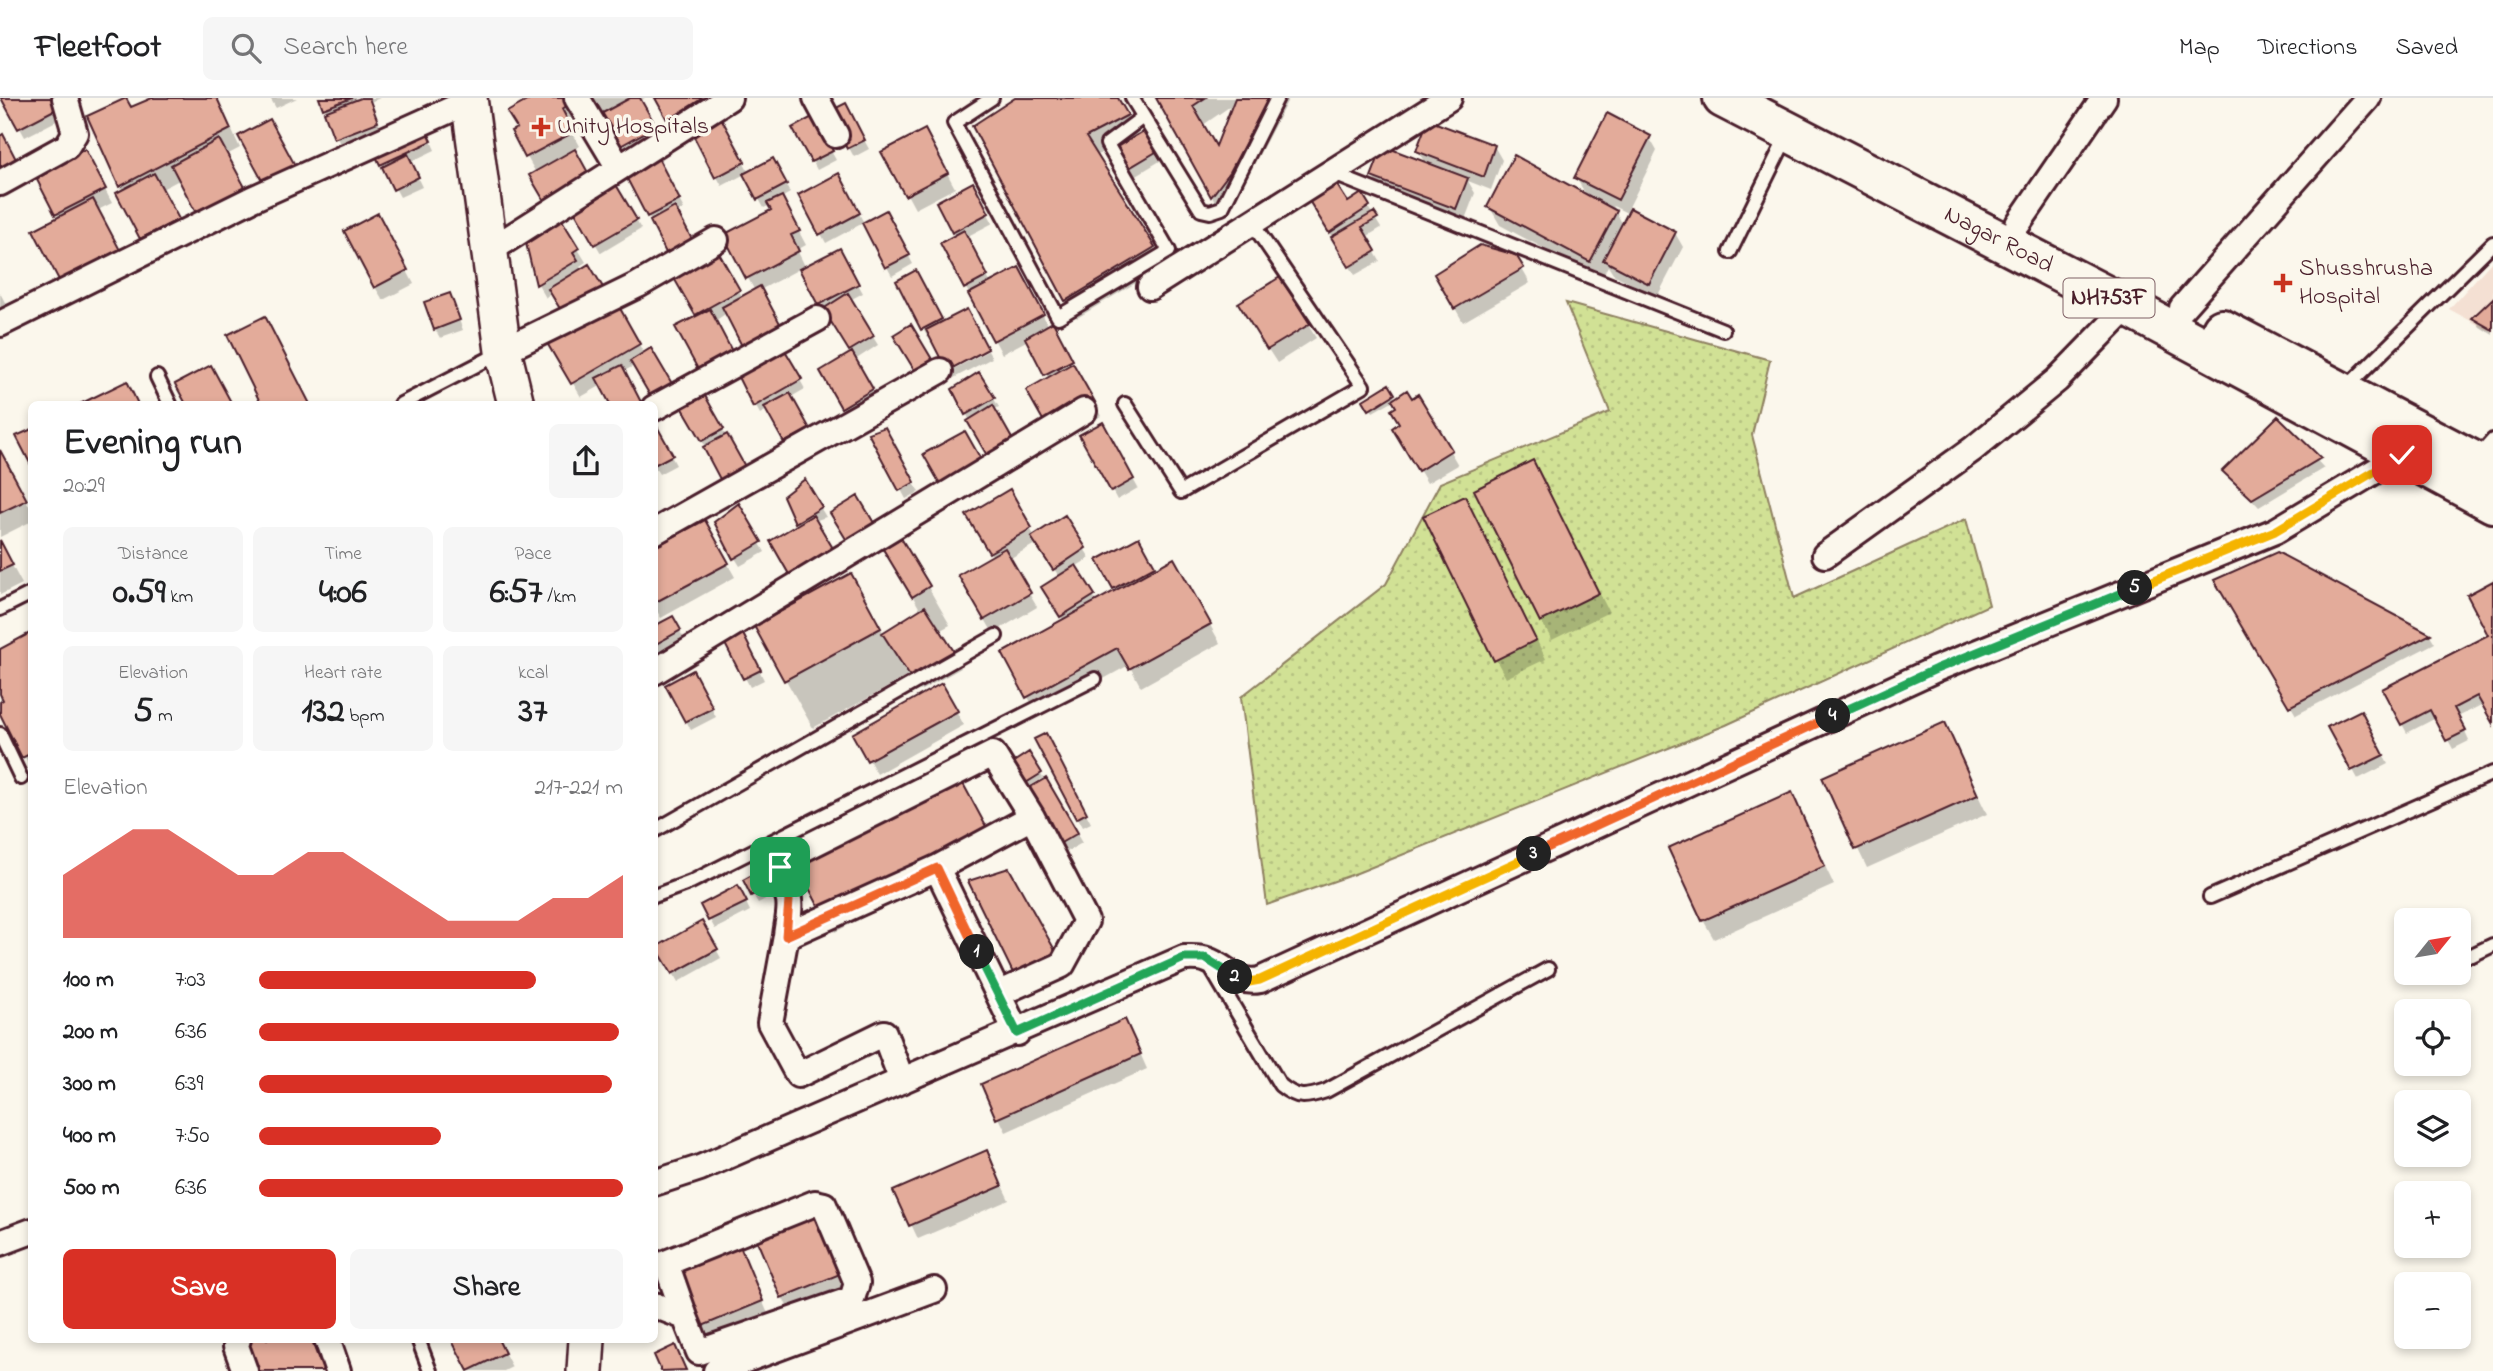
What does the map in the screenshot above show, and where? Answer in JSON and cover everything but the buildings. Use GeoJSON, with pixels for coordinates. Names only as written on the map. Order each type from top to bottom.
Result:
{"type":"FeatureCollection","features":[{"type":"Feature","properties":{"kind":"highway","name":"Nagar Road"},"geometry":{"type":"LineString","coordinates":[[1723,98],[1784,115],[2018,225],[2342,392],[2487,457]]}},
{"type":"Feature","properties":{"kind":"highway","name":"Nagar Road"},"geometry":{"type":"LineString","coordinates":[[1784,115],[2128,307],[2493,503]]}},
{"type":"Feature","properties":{"kind":"main road"},"geometry":{"type":"LineString","coordinates":[[468,99],[503,351],[515,401]]}},
{"type":"Feature","properties":{"kind":"main road"},"geometry":{"type":"LineString","coordinates":[[585,1371],[587,1343]]}},
{"type":"Feature","properties":{"kind":"street"},"geometry":{"type":"LineString","coordinates":[[0,183],[52,156],[71,141],[74,125],[65,98]]}},
{"type":"Feature","properties":{"kind":"street"},"geometry":{"type":"LineString","coordinates":[[577,98],[619,168]]}},
{"type":"Feature","properties":{"kind":"street"},"geometry":{"type":"LineString","coordinates":[[489,251],[729,98]]}},
{"type":"Feature","properties":{"kind":"street"},"geometry":{"type":"LineString","coordinates":[[817,98],[836,135]]}},
{"type":"Feature","properties":{"kind":"street"},"geometry":{"type":"LineString","coordinates":[[1150,287],[1448,98]]}},
{"type":"Feature","properties":{"kind":"street"},"geometry":{"type":"LineString","coordinates":[[2018,225],[2104,98]]}},
{"type":"Feature","properties":{"kind":"street"},"geometry":{"type":"LineString","coordinates":[[2182,308],[2368,98]]}},
{"type":"Feature","properties":{"kind":"street"},"geometry":{"type":"LineString","coordinates":[[0,324],[253,199],[468,99]]}},
{"type":"Feature","properties":{"kind":"street"},"geometry":{"type":"LineString","coordinates":[[503,351],[638,285],[716,240]]}},
{"type":"Feature","properties":{"kind":"street"},"geometry":{"type":"LineString","coordinates":[[1825,555],[1973,449],[2057,380],[2128,307]]}},
{"type":"Feature","properties":{"kind":"street"},"geometry":{"type":"LineString","coordinates":[[658,406],[817,319]]}},
{"type":"Feature","properties":{"kind":"street"},"geometry":{"type":"LineString","coordinates":[[658,531],[940,372]]}},
{"type":"Feature","properties":{"kind":"street"},"geometry":{"type":"LineString","coordinates":[[658,670],[1084,411]]}},
{"type":"Feature","properties":{"kind":"street"},"geometry":{"type":"LineString","coordinates":[[658,1182],[700,1168],[1017,1033],[1184,958],[1205,958],[1237,979],[1249,982],[1260,980],[1936,669],[2275,531],[2402,455]]}},
{"type":"Feature","properties":{"kind":"street"},"geometry":{"type":"LineString","coordinates":[[902,1081],[884,1033],[798,1075],[770,1023],[786,936],[789,901],[780,867],[789,856],[993,754],[1032,817],[1086,921],[1062,965],[998,994]]}},
{"type":"Feature","properties":{"kind":"street"},"geometry":{"type":"LineString","coordinates":[[786,936],[937,868],[1032,817]]}},
{"type":"Feature","properties":{"kind":"street"},"geometry":{"type":"LineString","coordinates":[[937,868],[1017,1033]]}},
{"type":"Feature","properties":{"kind":"street"},"geometry":{"type":"LineString","coordinates":[[658,1307],[685,1317],[699,1352],[852,1299],[857,1283],[824,1205],[815,1203],[666,1263],[685,1317]]}},
{"type":"Feature","properties":{"kind":"street"},"geometry":{"type":"LineString","coordinates":[[0,1244],[28,1233]]}},
{"type":"Feature","properties":{"kind":"street"},"geometry":{"type":"LineString","coordinates":[[716,1371],[934,1290]]}},
{"type":"Feature","properties":{"kind":"street"},"geometry":{"type":"LineString","coordinates":[[237,1343],[245,1371]]}},
{"type":"Feature","properties":{"kind":"street"},"geometry":{"type":"LineString","coordinates":[[328,1343],[338,1371]]}},
{"type":"Feature","properties":{"kind":"lane"},"geometry":{"type":"LineString","coordinates":[[992,98],[954,123],[1058,317],[1169,251],[1107,144],[1143,117]]}},
{"type":"Feature","properties":{"kind":"lane"},"geometry":{"type":"LineString","coordinates":[[1132,98],[1201,209],[1210,212],[1222,208],[1277,98]]}},
{"type":"Feature","properties":{"kind":"lane"},"geometry":{"type":"LineString","coordinates":[[1731,252],[1784,115]]}},
{"type":"Feature","properties":{"kind":"lane"},"geometry":{"type":"LineString","coordinates":[[1330,173],[1723,330]]}},
{"type":"Feature","properties":{"kind":"lane"},"geometry":{"type":"LineString","coordinates":[[1125,404],[1181,492],[1363,386],[1252,223]]}},
{"type":"Feature","properties":{"kind":"lane"},"geometry":{"type":"LineString","coordinates":[[2342,392],[2493,243]]}},
{"type":"Feature","properties":{"kind":"lane"},"geometry":{"type":"LineString","coordinates":[[407,401],[503,351]]}},
{"type":"Feature","properties":{"kind":"lane"},"geometry":{"type":"LineString","coordinates":[[157,377],[169,401]]}},
{"type":"Feature","properties":{"kind":"lane"},"geometry":{"type":"LineString","coordinates":[[0,609],[28,595]]}},
{"type":"Feature","properties":{"kind":"lane"},"geometry":{"type":"LineString","coordinates":[[658,829],[996,636]]}},
{"type":"Feature","properties":{"kind":"lane"},"geometry":{"type":"LineString","coordinates":[[658,894],[691,882],[1095,680]]}},
{"type":"Feature","properties":{"kind":"lane"},"geometry":{"type":"LineString","coordinates":[[0,734],[20,778]]}},
{"type":"Feature","properties":{"kind":"lane"},"geometry":{"type":"LineString","coordinates":[[2210,897],[2493,773]]}},
{"type":"Feature","properties":{"kind":"lane"},"geometry":{"type":"LineString","coordinates":[[2472,955],[2493,945]]}},
{"type":"Feature","properties":{"kind":"lane"},"geometry":{"type":"LineString","coordinates":[[1205,958],[1280,1085],[1293,1096],[1306,1098],[1325,1091],[1548,969]]}},
{"type":"Feature","properties":{"kind":"lane"},"geometry":{"type":"LineString","coordinates":[[420,1343],[430,1371]]}},
{"type":"Feature","properties":{"kind":"shaded area"},"geometry":{"type":"Polygon","coordinates":[[[2493,260],[2493,333],[2449,309],[2493,260]]]}},
{"type":"Feature","properties":{"kind":"green space"},"geometry":{"type":"Polygon","coordinates":[[[1566,303],[1770,360],[1752,435],[1794,598],[1966,519],[1989,605],[1726,725],[1357,873],[1267,905],[1241,697],[1386,584],[1440,483],[1610,412],[1566,303]]]}},
{"type":"Feature","properties":{"kind":"place","name":"Unity Hospitals"},"geometry":{"type":"Point","coordinates":[541,127]}},
{"type":"Feature","properties":{"kind":"place","name":"Shusshrusha Hospital"},"geometry":{"type":"Point","coordinates":[2283,283]}},
{"type":"Feature","properties":{"kind":"route"},"geometry":{"type":"LineString","coordinates":[[780,867],[789,901],[786,936],[937,868],[1017,1033],[1184,958],[1205,958],[1237,979],[1249,982],[1260,980],[1936,669],[2275,531],[2402,455]]}}]}
